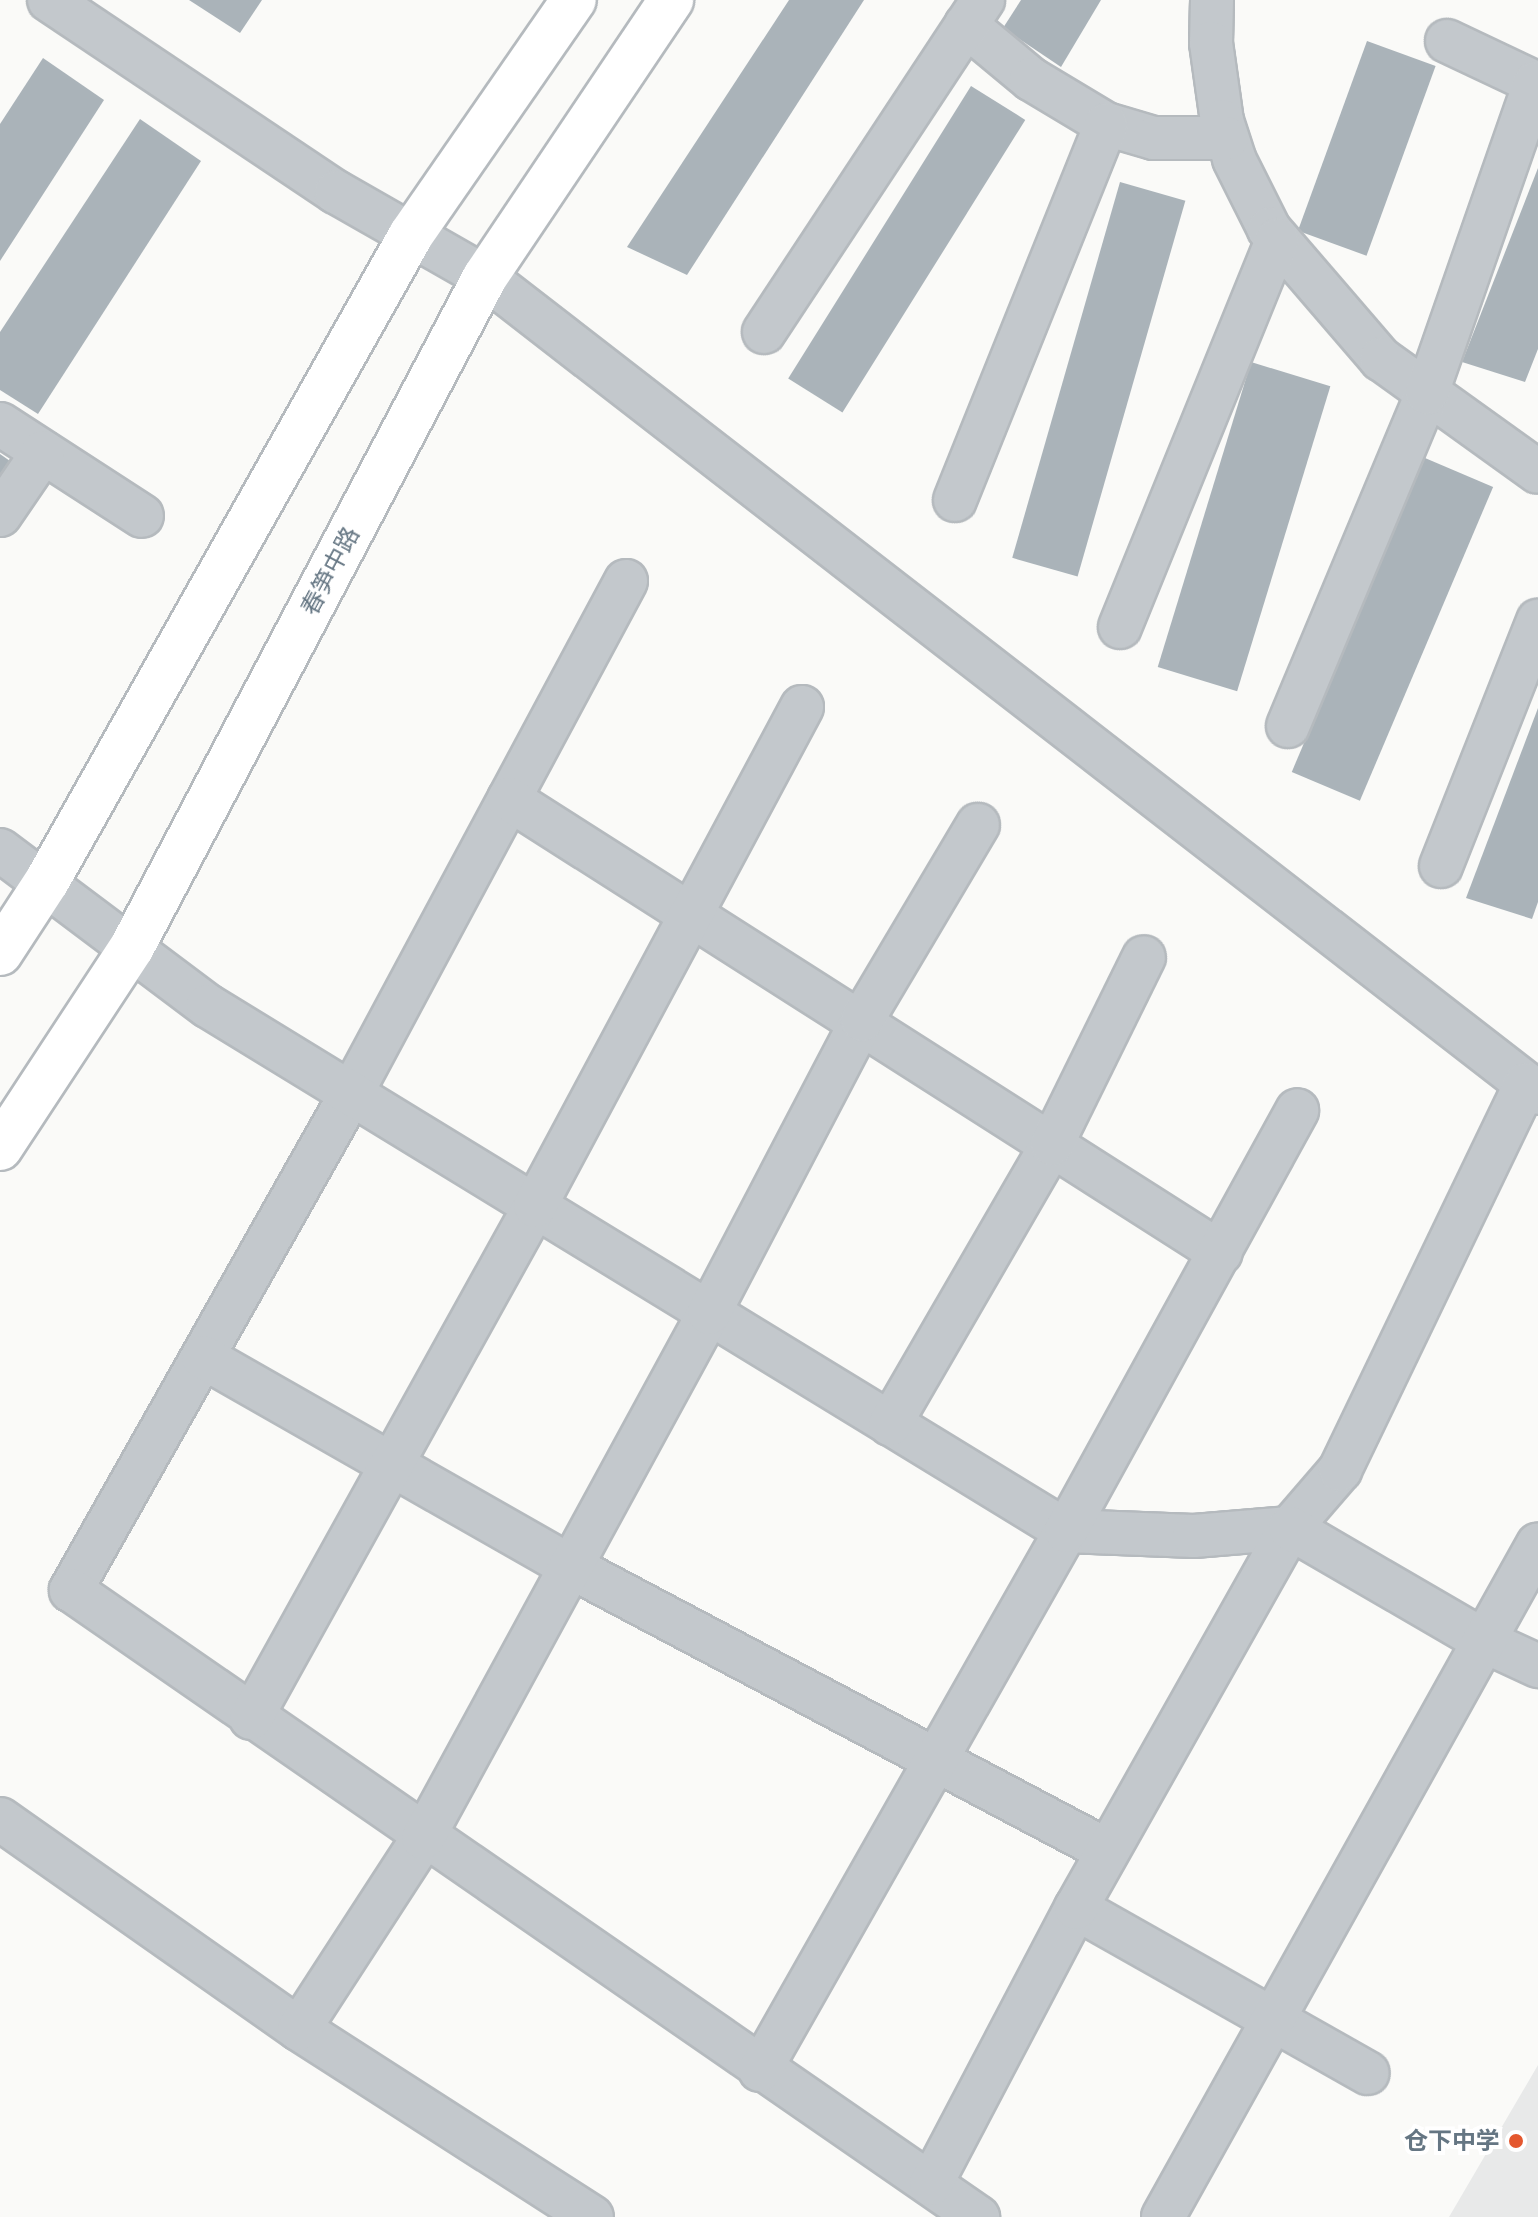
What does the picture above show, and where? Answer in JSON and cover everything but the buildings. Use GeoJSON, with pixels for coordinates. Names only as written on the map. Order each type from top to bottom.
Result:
{"type":"FeatureCollection","features":[{"type":"Feature","properties":{"kind":"main road"},"geometry":{"type":"LineString","coordinates":[[0,953],[47,881],[411,235],[574,0]]}},
{"type":"Feature","properties":{"kind":"main road","name":"春笋中路"},"geometry":{"type":"LineString","coordinates":[[0,1148],[132,947],[485,277],[671,0]]}},
{"type":"Feature","properties":{"kind":"street"},"geometry":{"type":"LineString","coordinates":[[49,0],[336,192],[485,277],[1532,1088],[1340,1470],[1290,1528],[1076,1908],[931,2184]]}},
{"type":"Feature","properties":{"kind":"street"},"geometry":{"type":"LineString","coordinates":[[1212,0],[1214,82],[1227,138],[1250,195],[1277,240],[1381,359],[1538,472]]}},
{"type":"Feature","properties":{"kind":"street"},"geometry":{"type":"LineString","coordinates":[[764,332],[974,12],[1031,79],[1106,124],[1154,138],[1227,138]]}},
{"type":"Feature","properties":{"kind":"street"},"geometry":{"type":"LineString","coordinates":[[1288,726],[1427,393],[1536,84],[1447,41]]}},
{"type":"Feature","properties":{"kind":"street"},"geometry":{"type":"LineString","coordinates":[[955,500],[1106,124]]}},
{"type":"Feature","properties":{"kind":"street"},"geometry":{"type":"LineString","coordinates":[[1120,627],[1277,240]]}},
{"type":"Feature","properties":{"kind":"street"},"geometry":{"type":"LineString","coordinates":[[0,424],[142,516]]}},
{"type":"Feature","properties":{"kind":"street"},"geometry":{"type":"LineString","coordinates":[[0,515],[43,452]]}},
{"type":"Feature","properties":{"kind":"street"},"geometry":{"type":"LineString","coordinates":[[626,581],[351,1094],[71,1590],[423,1838],[978,2217]]}},
{"type":"Feature","properties":{"kind":"street"},"geometry":{"type":"LineString","coordinates":[[1441,866],[1538,621]]}},
{"type":"Feature","properties":{"kind":"street"},"geometry":{"type":"LineString","coordinates":[[251,1718],[535,1206],[802,707]]}},
{"type":"Feature","properties":{"kind":"street"},"geometry":{"type":"LineString","coordinates":[[509,799],[689,918],[862,1020],[1221,1253]]}},
{"type":"Feature","properties":{"kind":"street"},"geometry":{"type":"LineString","coordinates":[[299,2029],[423,1838],[709,1313],[862,1020],[978,825]]}},
{"type":"Feature","properties":{"kind":"street"},"geometry":{"type":"LineString","coordinates":[[0,850],[47,881],[208,1006],[1066,1531],[1194,1536],[1290,1528],[1484,1641],[1538,1666]]}},
{"type":"Feature","properties":{"kind":"street"},"geometry":{"type":"LineString","coordinates":[[890,1424],[1052,1144],[1144,957]]}},
{"type":"Feature","properties":{"kind":"street"},"geometry":{"type":"LineString","coordinates":[[760,2070],[933,1759],[1066,1531],[1297,1110]]}},
{"type":"Feature","properties":{"kind":"street"},"geometry":{"type":"LineString","coordinates":[[203,1357],[571,1567],[1108,1851]]}},
{"type":"Feature","properties":{"kind":"street"},"geometry":{"type":"LineString","coordinates":[[1163,2217],[1538,1544]]}},
{"type":"Feature","properties":{"kind":"street"},"geometry":{"type":"LineString","coordinates":[[0,1819],[299,2029],[592,2217]]}},
{"type":"Feature","properties":{"kind":"street"},"geometry":{"type":"LineString","coordinates":[[1076,1908],[1368,2073]]}},
{"type":"Feature","properties":{"kind":"shaded area","name":"仓下中学"},"geometry":{"type":"Polygon","coordinates":[[[1538,2065],[1538,2217],[1449,2217],[1538,2065]]]}},
{"type":"Feature","properties":{"kind":"place","name":"仓下中学"},"geometry":{"type":"Point","coordinates":[1516,2141]}}]}
